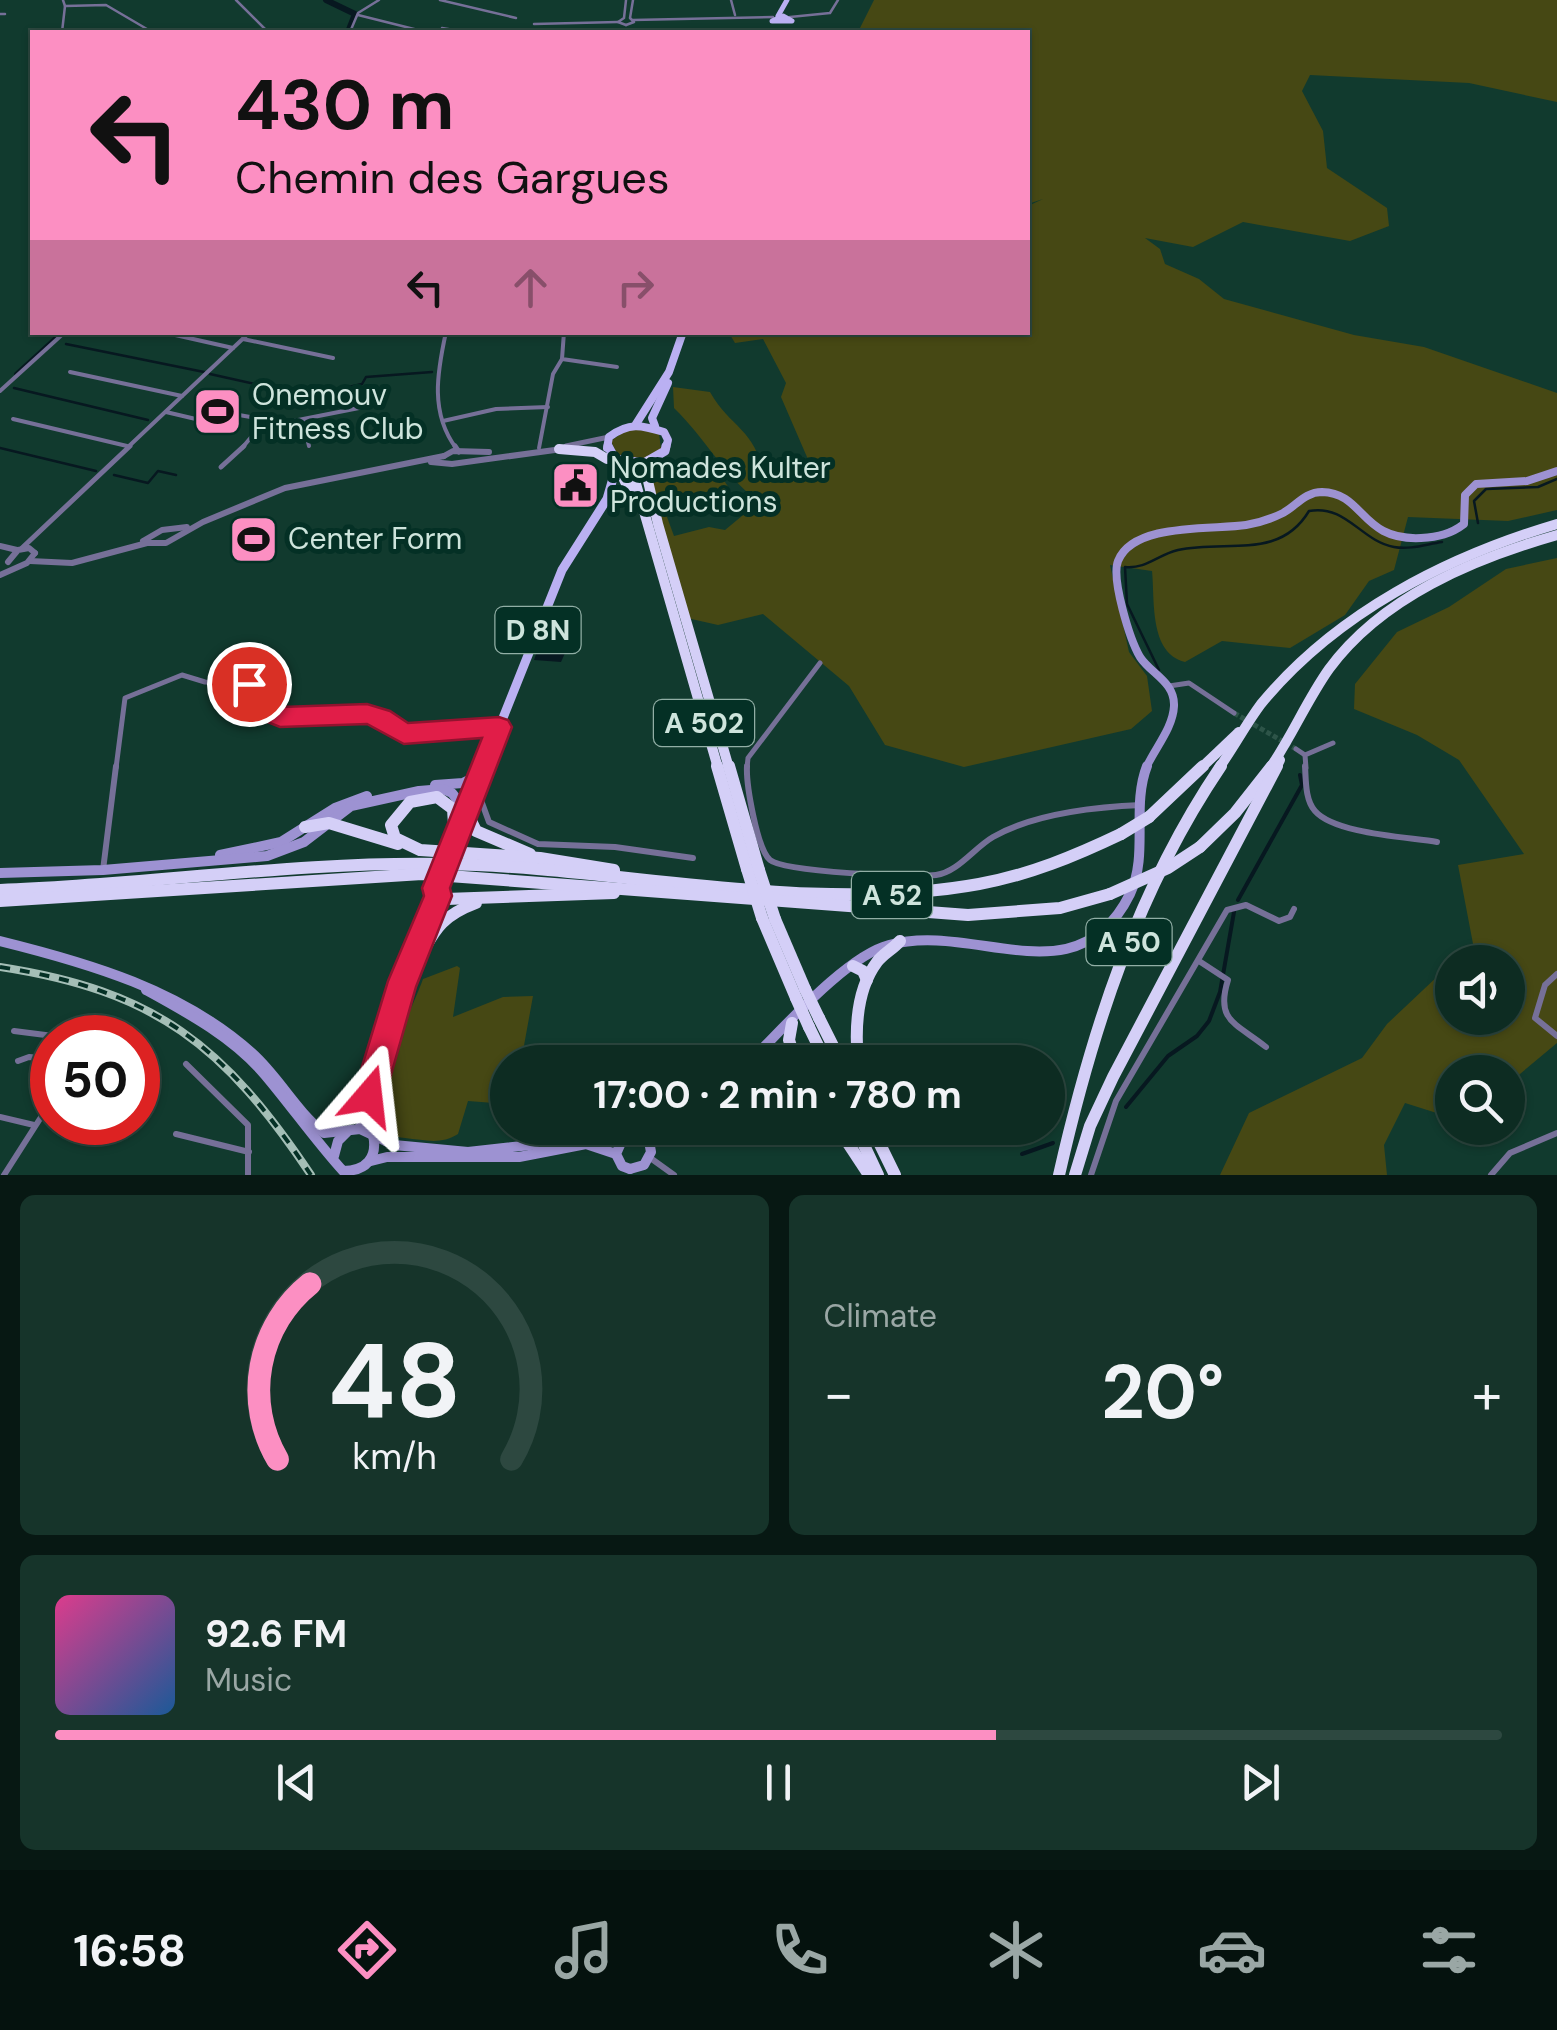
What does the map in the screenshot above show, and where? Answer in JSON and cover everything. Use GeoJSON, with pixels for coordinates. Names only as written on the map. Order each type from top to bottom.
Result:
{"type":"FeatureCollection","features":[{"type":"Feature","properties":{"kind":"highway"},"geometry":{"type":"LineString","coordinates":[[560,449],[609,456]]}},
{"type":"Feature","properties":{"kind":"highway","name":"A 502"},"geometry":{"type":"LineString","coordinates":[[649,462],[648,482],[658,524],[753,870]]}},
{"type":"Feature","properties":{"kind":"highway","name":"A 502"},"geometry":{"type":"LineString","coordinates":[[625,466],[769,919],[821,1045]]}},
{"type":"Feature","properties":{"kind":"highway","name":"A 50"},"geometry":{"type":"LineString","coordinates":[[1059,1175],[1081,1078],[1148,894],[1188,816],[1244,728],[1304,660],[1357,617],[1435,570],[1484,548],[1557,524]]}},
{"type":"Feature","properties":{"kind":"highway","name":"A 50"},"geometry":{"type":"LineString","coordinates":[[1075,1175],[1090,1126],[1113,1076],[1336,660],[1410,598],[1495,556],[1557,535]]}},
{"type":"Feature","properties":{"kind":"highway","name":"A 52"},"geometry":{"type":"LineString","coordinates":[[0,900],[392,874],[836,895],[929,893],[1019,878],[1067,862],[1121,834],[1244,728]]}},
{"type":"Feature","properties":{"kind":"highway","name":"A 52"},"geometry":{"type":"LineString","coordinates":[[0,890],[112,886],[387,864],[464,864],[968,915],[1060,908],[1110,894],[1168,868],[1200,848],[1289,750]]}},
{"type":"Feature","properties":{"kind":"highway"},"geometry":{"type":"LineString","coordinates":[[404,846],[391,831],[394,818],[405,804],[421,796],[448,802],[455,822],[455,840]]}},
{"type":"Feature","properties":{"kind":"highway"},"geometry":{"type":"LineString","coordinates":[[466,810],[476,830],[540,858],[652,885]]}},
{"type":"Feature","properties":{"kind":"highway"},"geometry":{"type":"LineString","coordinates":[[304,827],[329,822],[438,853],[540,858]]}},
{"type":"Feature","properties":{"kind":"highway"},"geometry":{"type":"LineString","coordinates":[[436,888],[446,899],[487,899],[652,885]]}},
{"type":"Feature","properties":{"kind":"highway"},"geometry":{"type":"LineString","coordinates":[[402,981],[416,969],[436,923],[458,908],[487,899]]}},
{"type":"Feature","properties":{"kind":"highway"},"geometry":{"type":"LineString","coordinates":[[858,1045],[867,980],[878,960],[900,941]]}},
{"type":"Feature","properties":{"kind":"highway"},"geometry":{"type":"LineString","coordinates":[[853,966],[863,971],[867,980]]}},
{"type":"Feature","properties":{"kind":"highway","name":"A 502"},"geometry":{"type":"LineString","coordinates":[[814,1022],[830,1045]]}},
{"type":"Feature","properties":{"kind":"highway"},"geometry":{"type":"LineString","coordinates":[[792,1023],[793,1045]]}},
{"type":"Feature","properties":{"kind":"highway"},"geometry":{"type":"LineString","coordinates":[[849,1145],[869,1175]]}},
{"type":"Feature","properties":{"kind":"highway"},"geometry":{"type":"LineString","coordinates":[[864,1145],[878,1175]]}},
{"type":"Feature","properties":{"kind":"highway"},"geometry":{"type":"LineString","coordinates":[[881,1145],[896,1175]]}},
{"type":"Feature","properties":{"kind":"highway"},"geometry":{"type":"LineString","coordinates":[[886,1145],[896,1175]]}},
{"type":"Feature","properties":{"kind":"main road"},"geometry":{"type":"LineString","coordinates":[[780,30],[788,19],[789,0]]}},
{"type":"Feature","properties":{"kind":"main road"},"geometry":{"type":"LineString","coordinates":[[778,30],[775,20],[789,0]]}},
{"type":"Feature","properties":{"kind":"main road"},"geometry":{"type":"LineString","coordinates":[[775,20],[788,19]]}},
{"type":"Feature","properties":{"kind":"main road"},"geometry":{"type":"LineString","coordinates":[[636,424],[669,372],[685,335]]}},
{"type":"Feature","properties":{"kind":"main road"},"geometry":{"type":"LineString","coordinates":[[655,426],[652,418],[685,335]]}},
{"type":"Feature","properties":{"kind":"main road"},"geometry":{"type":"LineString","coordinates":[[636,424],[655,426],[664,432],[668,444],[662,454],[649,462],[625,466],[609,456],[609,437],[618,429],[636,424]]}},
{"type":"Feature","properties":{"kind":"main road","name":"D 8N"},"geometry":{"type":"LineString","coordinates":[[609,456],[610,492]]}},
{"type":"Feature","properties":{"kind":"main road","name":"D 8N"},"geometry":{"type":"LineString","coordinates":[[354,1130],[402,981],[411,968],[438,896],[436,888],[562,570],[610,492],[616,468],[625,466]]}},
{"type":"Feature","properties":{"kind":"main road"},"geometry":{"type":"LineString","coordinates":[[768,1045],[873,950],[900,941],[945,939],[1054,953],[1085,946],[1105,932],[1132,889],[1145,811],[1144,774],[1172,718],[1174,698],[1134,643],[1117,578],[1122,556],[1144,538],[1195,526],[1246,525],[1285,512],[1307,494],[1324,492],[1347,501],[1386,538],[1438,536],[1464,524],[1465,496],[1476,484],[1527,481],[1557,472]]}},
{"type":"Feature","properties":{"kind":"main road"},"geometry":{"type":"LineString","coordinates":[[154,865],[262,849],[353,799],[463,782],[479,776]]}},
{"type":"Feature","properties":{"kind":"main road"},"geometry":{"type":"LineString","coordinates":[[463,782],[474,791]]}},
{"type":"Feature","properties":{"kind":"main road"},"geometry":{"type":"LineString","coordinates":[[0,873],[103,870],[267,856],[304,842],[351,806],[378,797],[431,790],[474,791]]}},
{"type":"Feature","properties":{"kind":"main road"},"geometry":{"type":"LineString","coordinates":[[452,793],[466,810]]}},
{"type":"Feature","properties":{"kind":"main road"},"geometry":{"type":"LineString","coordinates":[[0,941],[156,989],[204,1014],[268,1067],[313,1126],[324,1133],[354,1130],[410,1147],[468,1152],[536,1145]]}},
{"type":"Feature","properties":{"kind":"main road"},"geometry":{"type":"LineString","coordinates":[[138,984],[228,1039],[263,1072],[303,1127],[334,1156],[341,1173],[359,1170],[371,1161],[406,1156],[519,1157],[586,1144],[616,1154],[619,1163],[630,1172],[650,1158],[649,1145]]}},
{"type":"Feature","properties":{"kind":"main road"},"geometry":{"type":"LineString","coordinates":[[334,1156],[338,1141],[354,1130]]}},
{"type":"Feature","properties":{"kind":"main road"},"geometry":{"type":"LineString","coordinates":[[371,1161],[376,1148],[374,1135]]}},
{"type":"Feature","properties":{"kind":"main road"},"geometry":{"type":"LineString","coordinates":[[616,1154],[620,1145]]}},
{"type":"Feature","properties":{"kind":"street"},"geometry":{"type":"LineString","coordinates":[[62,30],[63,0]]}},
{"type":"Feature","properties":{"kind":"street"},"geometry":{"type":"LineString","coordinates":[[236,0],[266,30]]}},
{"type":"Feature","properties":{"kind":"street"},"geometry":{"type":"LineString","coordinates":[[351,30],[358,15],[379,0]]}},
{"type":"Feature","properties":{"kind":"street"},"geometry":{"type":"LineString","coordinates":[[440,0],[516,18]]}},
{"type":"Feature","properties":{"kind":"street"},"geometry":{"type":"LineString","coordinates":[[624,18],[626,0]]}},
{"type":"Feature","properties":{"kind":"street"},"geometry":{"type":"LineString","coordinates":[[633,20],[634,0]]}},
{"type":"Feature","properties":{"kind":"street"},"geometry":{"type":"LineString","coordinates":[[731,0],[735,17]]}},
{"type":"Feature","properties":{"kind":"street"},"geometry":{"type":"LineString","coordinates":[[788,19],[794,14],[830,13],[838,0]]}},
{"type":"Feature","properties":{"kind":"street"},"geometry":{"type":"LineString","coordinates":[[65,6],[106,5],[149,30]]}},
{"type":"Feature","properties":{"kind":"street"},"geometry":{"type":"LineString","coordinates":[[358,15],[418,30]]}},
{"type":"Feature","properties":{"kind":"street"},"geometry":{"type":"LineString","coordinates":[[618,22],[624,18],[775,20]]}},
{"type":"Feature","properties":{"kind":"street"},"geometry":{"type":"LineString","coordinates":[[625,30],[633,20]]}},
{"type":"Feature","properties":{"kind":"street"},"geometry":{"type":"LineString","coordinates":[[534,24],[626,25]]}},
{"type":"Feature","properties":{"kind":"street"},"geometry":{"type":"LineString","coordinates":[[442,28],[454,30]]}},
{"type":"Feature","properties":{"kind":"street"},"geometry":{"type":"LineString","coordinates":[[0,391],[62,335]]}},
{"type":"Feature","properties":{"kind":"street"},"geometry":{"type":"LineString","coordinates":[[176,335],[234,348]]}},
{"type":"Feature","properties":{"kind":"street"},"geometry":{"type":"LineString","coordinates":[[0,572],[8,560],[247,335]]}},
{"type":"Feature","properties":{"kind":"street"},"geometry":{"type":"LineString","coordinates":[[445,335],[434,393],[448,439],[461,455]]}},
{"type":"Feature","properties":{"kind":"street"},"geometry":{"type":"LineString","coordinates":[[539,448],[554,374],[562,359],[564,335]]}},
{"type":"Feature","properties":{"kind":"street"},"geometry":{"type":"LineString","coordinates":[[243,339],[333,358]]}},
{"type":"Feature","properties":{"kind":"street"},"geometry":{"type":"LineString","coordinates":[[562,359],[617,366]]}},
{"type":"Feature","properties":{"kind":"street"},"geometry":{"type":"LineString","coordinates":[[70,372],[182,396]]}},
{"type":"Feature","properties":{"kind":"street"},"geometry":{"type":"LineString","coordinates":[[442,420],[496,409],[548,407]]}},
{"type":"Feature","properties":{"kind":"street"},"geometry":{"type":"LineString","coordinates":[[166,412],[206,420],[244,415],[264,422],[302,420],[359,408]]}},
{"type":"Feature","properties":{"kind":"street"},"geometry":{"type":"LineString","coordinates":[[13,419],[129,447]]}},
{"type":"Feature","properties":{"kind":"street"},"geometry":{"type":"LineString","coordinates":[[302,420],[309,446]]}},
{"type":"Feature","properties":{"kind":"street"},"geometry":{"type":"LineString","coordinates":[[221,467],[231,461],[264,422]]}},
{"type":"Feature","properties":{"kind":"street"},"geometry":{"type":"LineString","coordinates":[[156,539],[166,544],[194,526],[285,488],[446,457],[584,444],[609,437]]}},
{"type":"Feature","properties":{"kind":"street"},"geometry":{"type":"LineString","coordinates":[[446,457],[448,439]]}},
{"type":"Feature","properties":{"kind":"street"},"geometry":{"type":"LineString","coordinates":[[446,457],[560,449]]}},
{"type":"Feature","properties":{"kind":"street"},"geometry":{"type":"LineString","coordinates":[[0,548],[22,543],[48,522]]}},
{"type":"Feature","properties":{"kind":"street"},"geometry":{"type":"LineString","coordinates":[[33,555],[33,542],[48,522]]}},
{"type":"Feature","properties":{"kind":"street"},"geometry":{"type":"LineString","coordinates":[[0,548],[72,562],[156,539],[172,529],[194,526]]}},
{"type":"Feature","properties":{"kind":"street"},"geometry":{"type":"LineString","coordinates":[[172,529],[175,538]]}},
{"type":"Feature","properties":{"kind":"street"},"geometry":{"type":"LineString","coordinates":[[0,548],[16,566]]}},
{"type":"Feature","properties":{"kind":"street"},"geometry":{"type":"LineString","coordinates":[[0,572],[33,555]]}},
{"type":"Feature","properties":{"kind":"street"},"geometry":{"type":"LineString","coordinates":[[820,662],[748,758],[746,780],[762,850],[774,864],[804,870],[936,875],[948,872],[980,845],[1005,832],[1120,805],[1145,811]]}},
{"type":"Feature","properties":{"kind":"street"},"geometry":{"type":"LineString","coordinates":[[103,870],[125,698],[187,675],[206,682],[256,684],[268,712],[280,717],[367,714],[381,718],[404,734],[499,727]]}},
{"type":"Feature","properties":{"kind":"street"},"geometry":{"type":"LineString","coordinates":[[1168,686],[1188,683],[1234,713]]}},
{"type":"Feature","properties":{"kind":"street"},"geometry":{"type":"LineString","coordinates":[[1306,755],[1321,745],[1333,743]]}},
{"type":"Feature","properties":{"kind":"street"},"geometry":{"type":"LineString","coordinates":[[1289,750],[1306,755]]}},
{"type":"Feature","properties":{"kind":"street"},"geometry":{"type":"LineString","coordinates":[[1306,755],[1309,800],[1322,818],[1436,842]]}},
{"type":"Feature","properties":{"kind":"street"},"geometry":{"type":"LineString","coordinates":[[474,791],[478,792],[490,822],[538,844],[615,847],[693,858]]}},
{"type":"Feature","properties":{"kind":"street"},"geometry":{"type":"LineString","coordinates":[[1091,1175],[1116,1101],[1227,910],[1236,904],[1279,921],[1290,917],[1294,909]]}},
{"type":"Feature","properties":{"kind":"street"},"geometry":{"type":"LineString","coordinates":[[1199,962],[1229,984],[1220,1002],[1223,1012],[1266,1047]]}},
{"type":"Feature","properties":{"kind":"street"},"geometry":{"type":"LineString","coordinates":[[1557,974],[1545,985],[1536,1018],[1540,1026],[1557,1036]]}},
{"type":"Feature","properties":{"kind":"street"},"geometry":{"type":"LineString","coordinates":[[14,1031],[30,1033]]}},
{"type":"Feature","properties":{"kind":"street"},"geometry":{"type":"LineString","coordinates":[[18,1061],[30,1057]]}},
{"type":"Feature","properties":{"kind":"street"},"geometry":{"type":"LineString","coordinates":[[186,1064],[248,1126],[248,1175]]}},
{"type":"Feature","properties":{"kind":"street"},"geometry":{"type":"LineString","coordinates":[[0,1117],[30,1124]]}},
{"type":"Feature","properties":{"kind":"street"},"geometry":{"type":"LineString","coordinates":[[4,1175],[30,1132]]}},
{"type":"Feature","properties":{"kind":"street"},"geometry":{"type":"LineString","coordinates":[[1490,1175],[1510,1153],[1557,1133]]}},
{"type":"Feature","properties":{"kind":"street"},"geometry":{"type":"LineString","coordinates":[[176,1134],[249,1152]]}},
{"type":"Feature","properties":{"kind":"street"},"geometry":{"type":"LineString","coordinates":[[650,1158],[674,1175]]}},
{"type":"Feature","properties":{"kind":"shaded area"},"geometry":{"type":"Polygon","coordinates":[[[874,0],[1557,0],[1557,102],[1469,83],[1310,75],[1302,91],[1323,131],[1327,168],[1387,208],[1389,226],[1350,241],[1243,222],[1193,247],[1145,238],[1160,249],[1165,264],[1199,279],[1224,299],[1354,335],[1424,347],[1557,393],[1557,510],[1508,521],[1408,517],[1394,570],[1369,581],[1345,615],[1290,648],[1222,641],[1185,662],[1173,657],[1160,637],[1152,571],[1110,565],[1129,652],[1147,676],[1152,711],[1131,729],[964,767],[885,745],[849,686],[763,614],[718,625],[687,618],[652,483],[717,470],[729,488],[684,497],[667,517],[674,536],[709,527],[725,530],[748,511],[755,499],[674,408],[673,387],[710,392],[748,437],[764,475],[810,464],[781,397],[786,383],[763,339],[735,343],[730,335],[1030,335],[1030,205],[1043,199],[1030,203],[1030,30],[859,30],[874,0]]]}},
{"type":"Feature","properties":{"kind":"shaded area"},"geometry":{"type":"Polygon","coordinates":[[[629,428],[659,433],[661,449],[642,460],[618,456],[611,441],[629,428]]]}},
{"type":"Feature","properties":{"kind":"shaded area"},"geometry":{"type":"Polygon","coordinates":[[[1557,558],[1557,1043],[1525,1070],[1525,1055],[1435,1055],[1435,1112],[1405,1103],[1384,1145],[1387,1175],[1220,1175],[1249,1113],[1362,1058],[1387,1024],[1435,979],[1435,1035],[1525,1035],[1525,945],[1473,945],[1458,865],[1524,854],[1459,760],[1417,735],[1354,709],[1355,684],[1397,632],[1449,607],[1506,569],[1557,558]]]}},
{"type":"Feature","properties":{"kind":"shaded area"},"geometry":{"type":"Polygon","coordinates":[[[460,968],[453,1017],[503,997],[533,996],[524,1045],[490,1045],[490,1103],[468,1101],[458,1134],[439,1141],[393,1136],[379,1123],[380,1092],[423,979],[460,968]]]}},
{"type":"Feature","properties":{"kind":"water"},"geometry":{"type":"Polygon","coordinates":[[[550,615],[577,617],[579,622],[561,662],[534,660],[550,615]]]}},
{"type":"Feature","properties":{"kind":"waterway"},"geometry":{"type":"LineString","coordinates":[[326,0],[355,14],[349,30]]}},
{"type":"Feature","properties":{"kind":"waterway"},"geometry":{"type":"LineString","coordinates":[[16,374],[59,335]]}},
{"type":"Feature","properties":{"kind":"waterway"},"geometry":{"type":"LineString","coordinates":[[66,344],[204,372]]}},
{"type":"Feature","properties":{"kind":"waterway"},"geometry":{"type":"LineString","coordinates":[[210,374],[308,396],[362,384],[366,377],[432,372]]}},
{"type":"Feature","properties":{"kind":"waterway"},"geometry":{"type":"LineString","coordinates":[[14,388],[148,420]]}},
{"type":"Feature","properties":{"kind":"waterway"},"geometry":{"type":"LineString","coordinates":[[0,448],[96,471]]}},
{"type":"Feature","properties":{"kind":"waterway"},"geometry":{"type":"LineString","coordinates":[[114,475],[148,483],[158,471],[176,475]]}},
{"type":"Feature","properties":{"kind":"waterway"},"geometry":{"type":"LineString","coordinates":[[1478,523],[1474,501],[1486,489],[1538,487],[1557,479]]}},
{"type":"Feature","properties":{"kind":"waterway"},"geometry":{"type":"LineString","coordinates":[[1159,670],[1127,604],[1125,567],[1140,566],[1178,550],[1267,542],[1297,527],[1309,511],[1333,513],[1394,547],[1442,542]]}},
{"type":"Feature","properties":{"kind":"waterway"},"geometry":{"type":"LineString","coordinates":[[1238,900],[1302,785],[1300,775]]}},
{"type":"Feature","properties":{"kind":"waterway"},"geometry":{"type":"LineString","coordinates":[[1126,1107],[1168,1056],[1197,1036],[1209,1021],[1220,992],[1234,912]]}},
{"type":"Feature","properties":{"kind":"waterway"},"geometry":{"type":"LineString","coordinates":[[1022,1154],[1047,1145]]}},
{"type":"Feature","properties":{"kind":"tunnel"},"geometry":{"type":"LineString","coordinates":[[1234,713],[1296,749]]}},
{"type":"Feature","properties":{"kind":"railway"},"geometry":{"type":"LineString","coordinates":[[0,967],[102,991],[181,1031],[248,1091],[311,1175]]}},
{"type":"Feature","properties":{"kind":"place","name":"Onemouv Fitness Club"},"geometry":{"type":"Point","coordinates":[217,412]}},
{"type":"Feature","properties":{"kind":"place","name":"Nomades Kulter Productions"},"geometry":{"type":"Point","coordinates":[575,485]}},
{"type":"Feature","properties":{"kind":"place","name":"Center Form"},"geometry":{"type":"Point","coordinates":[253,539]}},
{"type":"Feature","properties":{"kind":"route"},"geometry":{"type":"LineString","coordinates":[[249,684],[256,684],[268,712],[280,717],[367,714],[381,718],[404,734],[499,727],[436,888],[438,896],[411,968],[402,981],[369,1096]]}}]}
